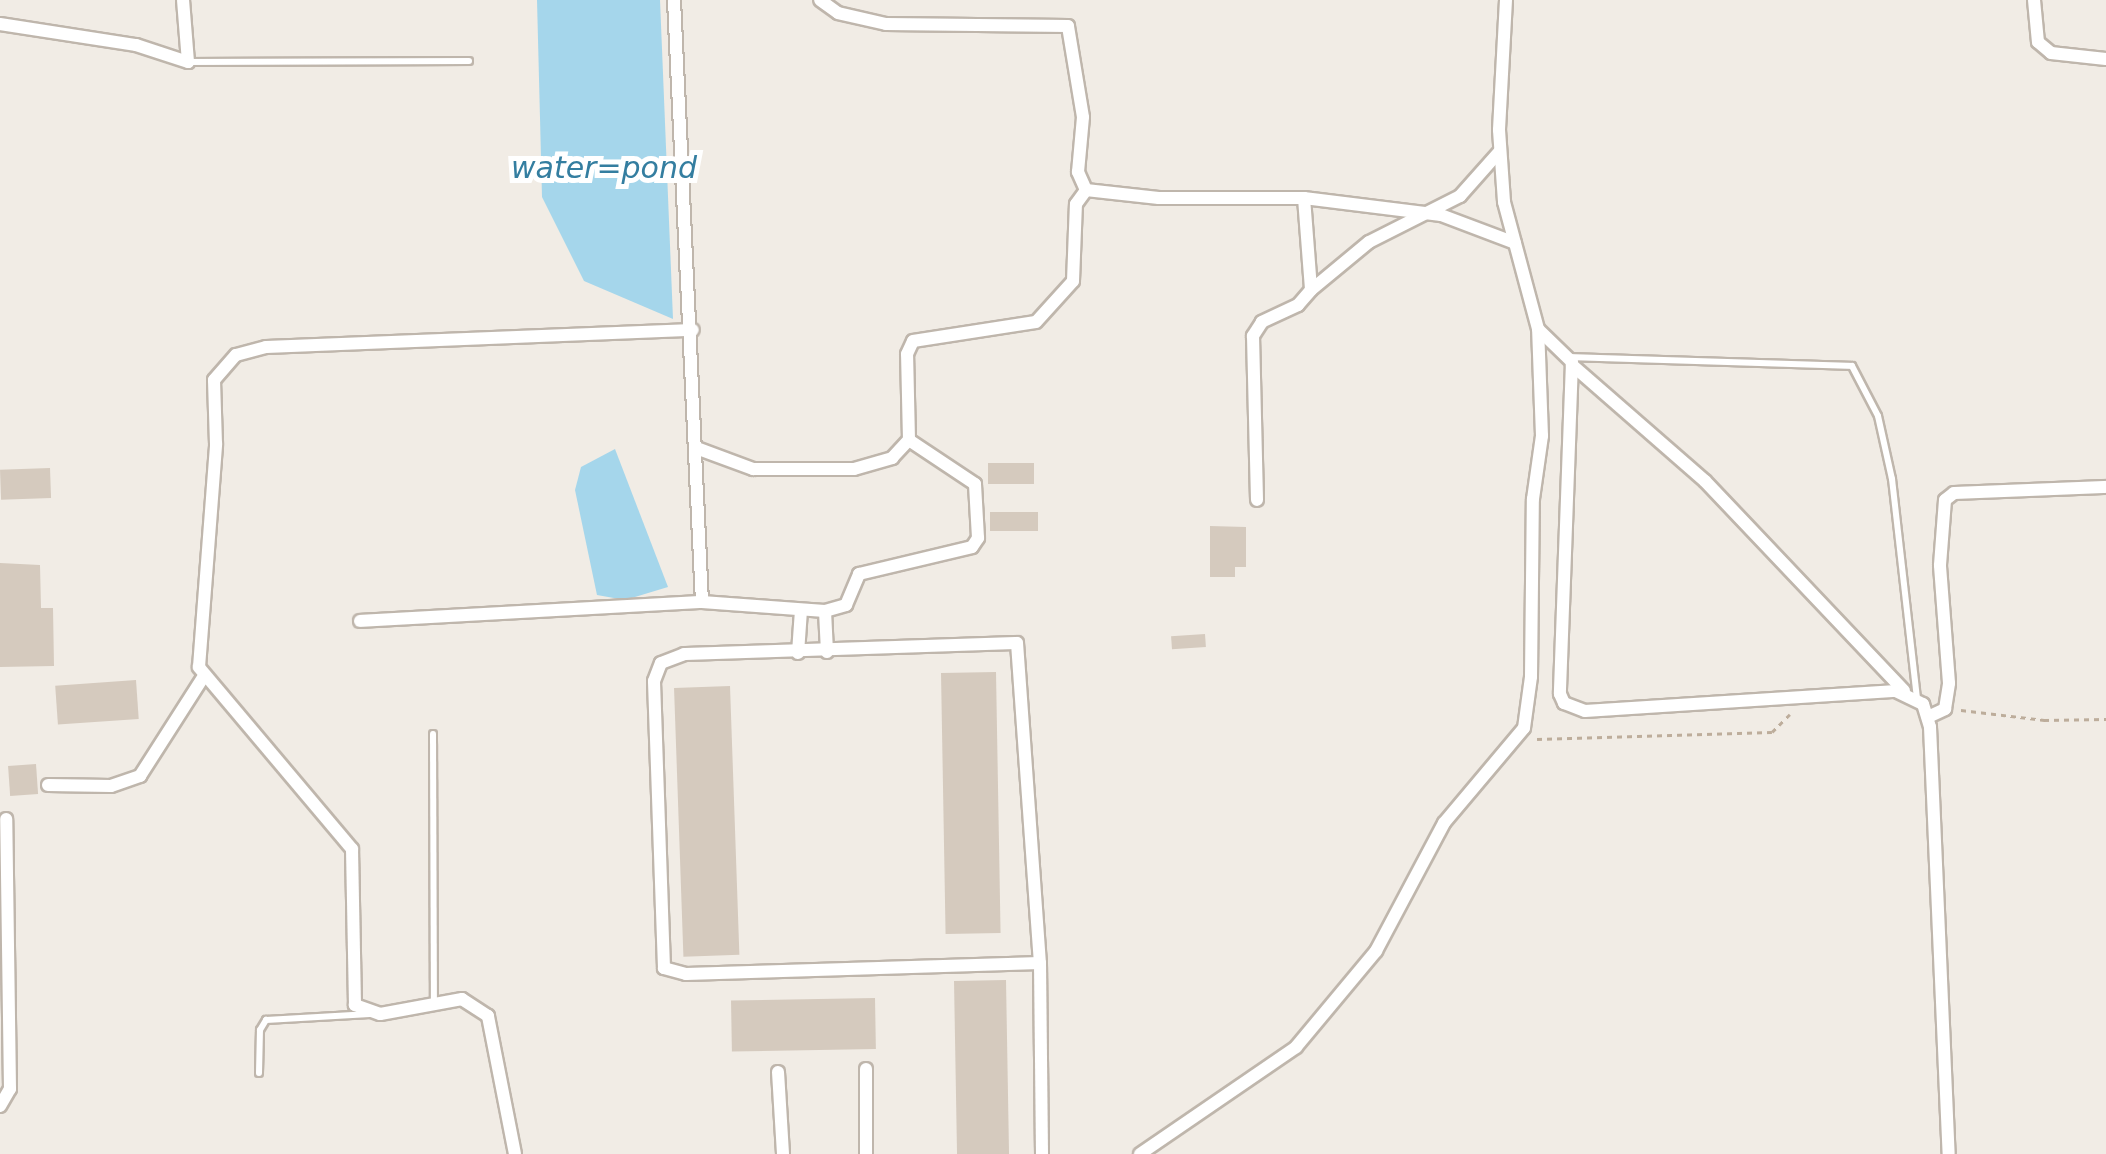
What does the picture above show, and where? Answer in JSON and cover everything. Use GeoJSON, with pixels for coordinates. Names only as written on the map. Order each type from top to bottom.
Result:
{"type":"FeatureCollection","features":[{"type":"Feature","properties":{"kind":"street"},"geometry":{"type":"LineString","coordinates":[[0,24],[136,45],[188,62],[183,0]]}},
{"type":"Feature","properties":{"kind":"street"},"geometry":{"type":"LineString","coordinates":[[674,0],[700,448],[702,602]]}},
{"type":"Feature","properties":{"kind":"street"},"geometry":{"type":"LineString","coordinates":[[820,0],[838,13],[886,24],[1068,26],[1083,117],[1078,172],[1086,190]]}},
{"type":"Feature","properties":{"kind":"street"},"geometry":{"type":"LineString","coordinates":[[1140,1154],[1296,1047],[1376,951],[1444,823],[1517,740],[1529,712],[1532,498],[1542,400],[1538,330],[1515,243],[1500,152],[1506,0]]}},
{"type":"Feature","properties":{"kind":"street"},"geometry":{"type":"LineString","coordinates":[[2034,0],[2038,42],[2051,53],[2106,59]]}},
{"type":"Feature","properties":{"kind":"street"},"geometry":{"type":"LineString","coordinates":[[1257,500],[1252,336],[1262,322],[1298,305],[1369,242],[1431,213],[1481,180],[1500,152]]}},
{"type":"Feature","properties":{"kind":"street"},"geometry":{"type":"LineString","coordinates":[[700,448],[753,469],[854,469],[892,458],[909,440],[910,344],[939,334],[1016,328],[1049,313],[1073,280],[1076,204],[1086,190]]}},
{"type":"Feature","properties":{"kind":"street"},"geometry":{"type":"LineString","coordinates":[[1086,190],[1158,198],[1304,198],[1431,213],[1515,243]]}},
{"type":"Feature","properties":{"kind":"street"},"geometry":{"type":"LineString","coordinates":[[1304,198],[1311,290]]}},
{"type":"Feature","properties":{"kind":"street"},"geometry":{"type":"LineString","coordinates":[[515,1154],[488,1016],[462,999],[434,1000],[371,1014],[353,998],[352,849],[204,676],[197,652],[211,528],[214,380],[236,356],[266,347],[693,330]]}},
{"type":"Feature","properties":{"kind":"street"},"geometry":{"type":"LineString","coordinates":[[1538,330],[1718,494],[1928,717],[1949,1154]]}},
{"type":"Feature","properties":{"kind":"street"},"geometry":{"type":"LineString","coordinates":[[1571,361],[1561,601],[1564,703],[1585,711],[1800,695],[1910,695]]}},
{"type":"Feature","properties":{"kind":"street"},"geometry":{"type":"LineString","coordinates":[[360,621],[702,602],[784,605],[800,614],[846,605],[858,574],[964,549],[978,538],[974,484],[909,440]]}},
{"type":"Feature","properties":{"kind":"street"},"geometry":{"type":"LineString","coordinates":[[1928,717],[1945,708],[1940,566],[1945,500],[1954,493],[2106,487]]}},
{"type":"Feature","properties":{"kind":"street"},"geometry":{"type":"LineString","coordinates":[[825,611],[827,652]]}},
{"type":"Feature","properties":{"kind":"street"},"geometry":{"type":"LineString","coordinates":[[798,653],[800,614]]}},
{"type":"Feature","properties":{"kind":"street"},"geometry":{"type":"LineString","coordinates":[[1040,963],[686,974],[664,968],[656,672],[670,656],[684,654],[827,652],[1017,642],[1040,963],[1042,1154]]}},
{"type":"Feature","properties":{"kind":"street"},"geometry":{"type":"LineString","coordinates":[[48,785],[111,786],[140,776],[204,676]]}},
{"type":"Feature","properties":{"kind":"street"},"geometry":{"type":"LineString","coordinates":[[0,1106],[10,1089],[6,819]]}},
{"type":"Feature","properties":{"kind":"street"},"geometry":{"type":"LineString","coordinates":[[866,1069],[866,1154]]}},
{"type":"Feature","properties":{"kind":"street"},"geometry":{"type":"LineString","coordinates":[[778,1072],[783,1154]]}},
{"type":"Feature","properties":{"kind":"lane"},"geometry":{"type":"LineString","coordinates":[[188,62],[468,60]]}},
{"type":"Feature","properties":{"kind":"lane"},"geometry":{"type":"LineString","coordinates":[[1571,361],[1852,366],[1878,416],[1892,479],[1910,695]]}},
{"type":"Feature","properties":{"kind":"lane"},"geometry":{"type":"LineString","coordinates":[[433,734],[434,1000]]}},
{"type":"Feature","properties":{"kind":"lane"},"geometry":{"type":"LineString","coordinates":[[259,1073],[260,1030],[266,1020],[371,1014]]}},
{"type":"Feature","properties":{"kind":"path"},"geometry":{"type":"LineString","coordinates":[[1517,740],[1772,732],[1786,724],[1800,695]]}},
{"type":"Feature","properties":{"kind":"path"},"geometry":{"type":"LineString","coordinates":[[1945,708],[2044,720],[2106,719]]}},
{"type":"Feature","properties":{"kind":"water","name":"water=pond"},"geometry":{"type":"Polygon","coordinates":[[[537,0],[660,0],[673,319],[584,281],[542,197],[537,0]]]}},
{"type":"Feature","properties":{"kind":"water"},"geometry":{"type":"Polygon","coordinates":[[[615,449],[668,587],[625,600],[597,595],[575,490],[581,467],[615,449]]]}},
{"type":"Feature","properties":{"kind":"building"},"geometry":{"type":"Polygon","coordinates":[[[988,463],[1034,463],[1034,484],[988,484],[988,463]]]}},
{"type":"Feature","properties":{"kind":"building"},"geometry":{"type":"Polygon","coordinates":[[[50,468],[51,498],[1,500],[0,470],[50,468]]]}},
{"type":"Feature","properties":{"kind":"building"},"geometry":{"type":"Polygon","coordinates":[[[990,512],[1038,512],[1038,531],[990,531],[990,512]]]}},
{"type":"Feature","properties":{"kind":"building"},"geometry":{"type":"Polygon","coordinates":[[[1210,526],[1246,527],[1246,567],[1235,567],[1235,577],[1210,577],[1210,526]]]}},
{"type":"Feature","properties":{"kind":"building"},"geometry":{"type":"Polygon","coordinates":[[[0,563],[40,565],[41,608],[53,608],[54,666],[0,667],[0,563]]]}},
{"type":"Feature","properties":{"kind":"building"},"geometry":{"type":"Polygon","coordinates":[[[1205,634],[1206,647],[1172,649],[1171,636],[1205,634]]]}},
{"type":"Feature","properties":{"kind":"building"},"geometry":{"type":"Polygon","coordinates":[[[996,672],[1001,933],[946,934],[941,673],[996,672]]]}},
{"type":"Feature","properties":{"kind":"building"},"geometry":{"type":"Polygon","coordinates":[[[136,680],[139,719],[58,725],[55,686],[136,680]]]}},
{"type":"Feature","properties":{"kind":"building"},"geometry":{"type":"Polygon","coordinates":[[[730,686],[739,955],[683,957],[674,688],[730,686]]]}},
{"type":"Feature","properties":{"kind":"building"},"geometry":{"type":"Polygon","coordinates":[[[36,764],[38,794],[10,796],[8,766],[36,764]]]}},
{"type":"Feature","properties":{"kind":"building"},"geometry":{"type":"Polygon","coordinates":[[[1006,980],[1009,1154],[957,1154],[954,981],[1006,980]]]}},
{"type":"Feature","properties":{"kind":"building"},"geometry":{"type":"Polygon","coordinates":[[[875,998],[876,1049],[732,1052],[731,1001],[875,998]]]}}]}
